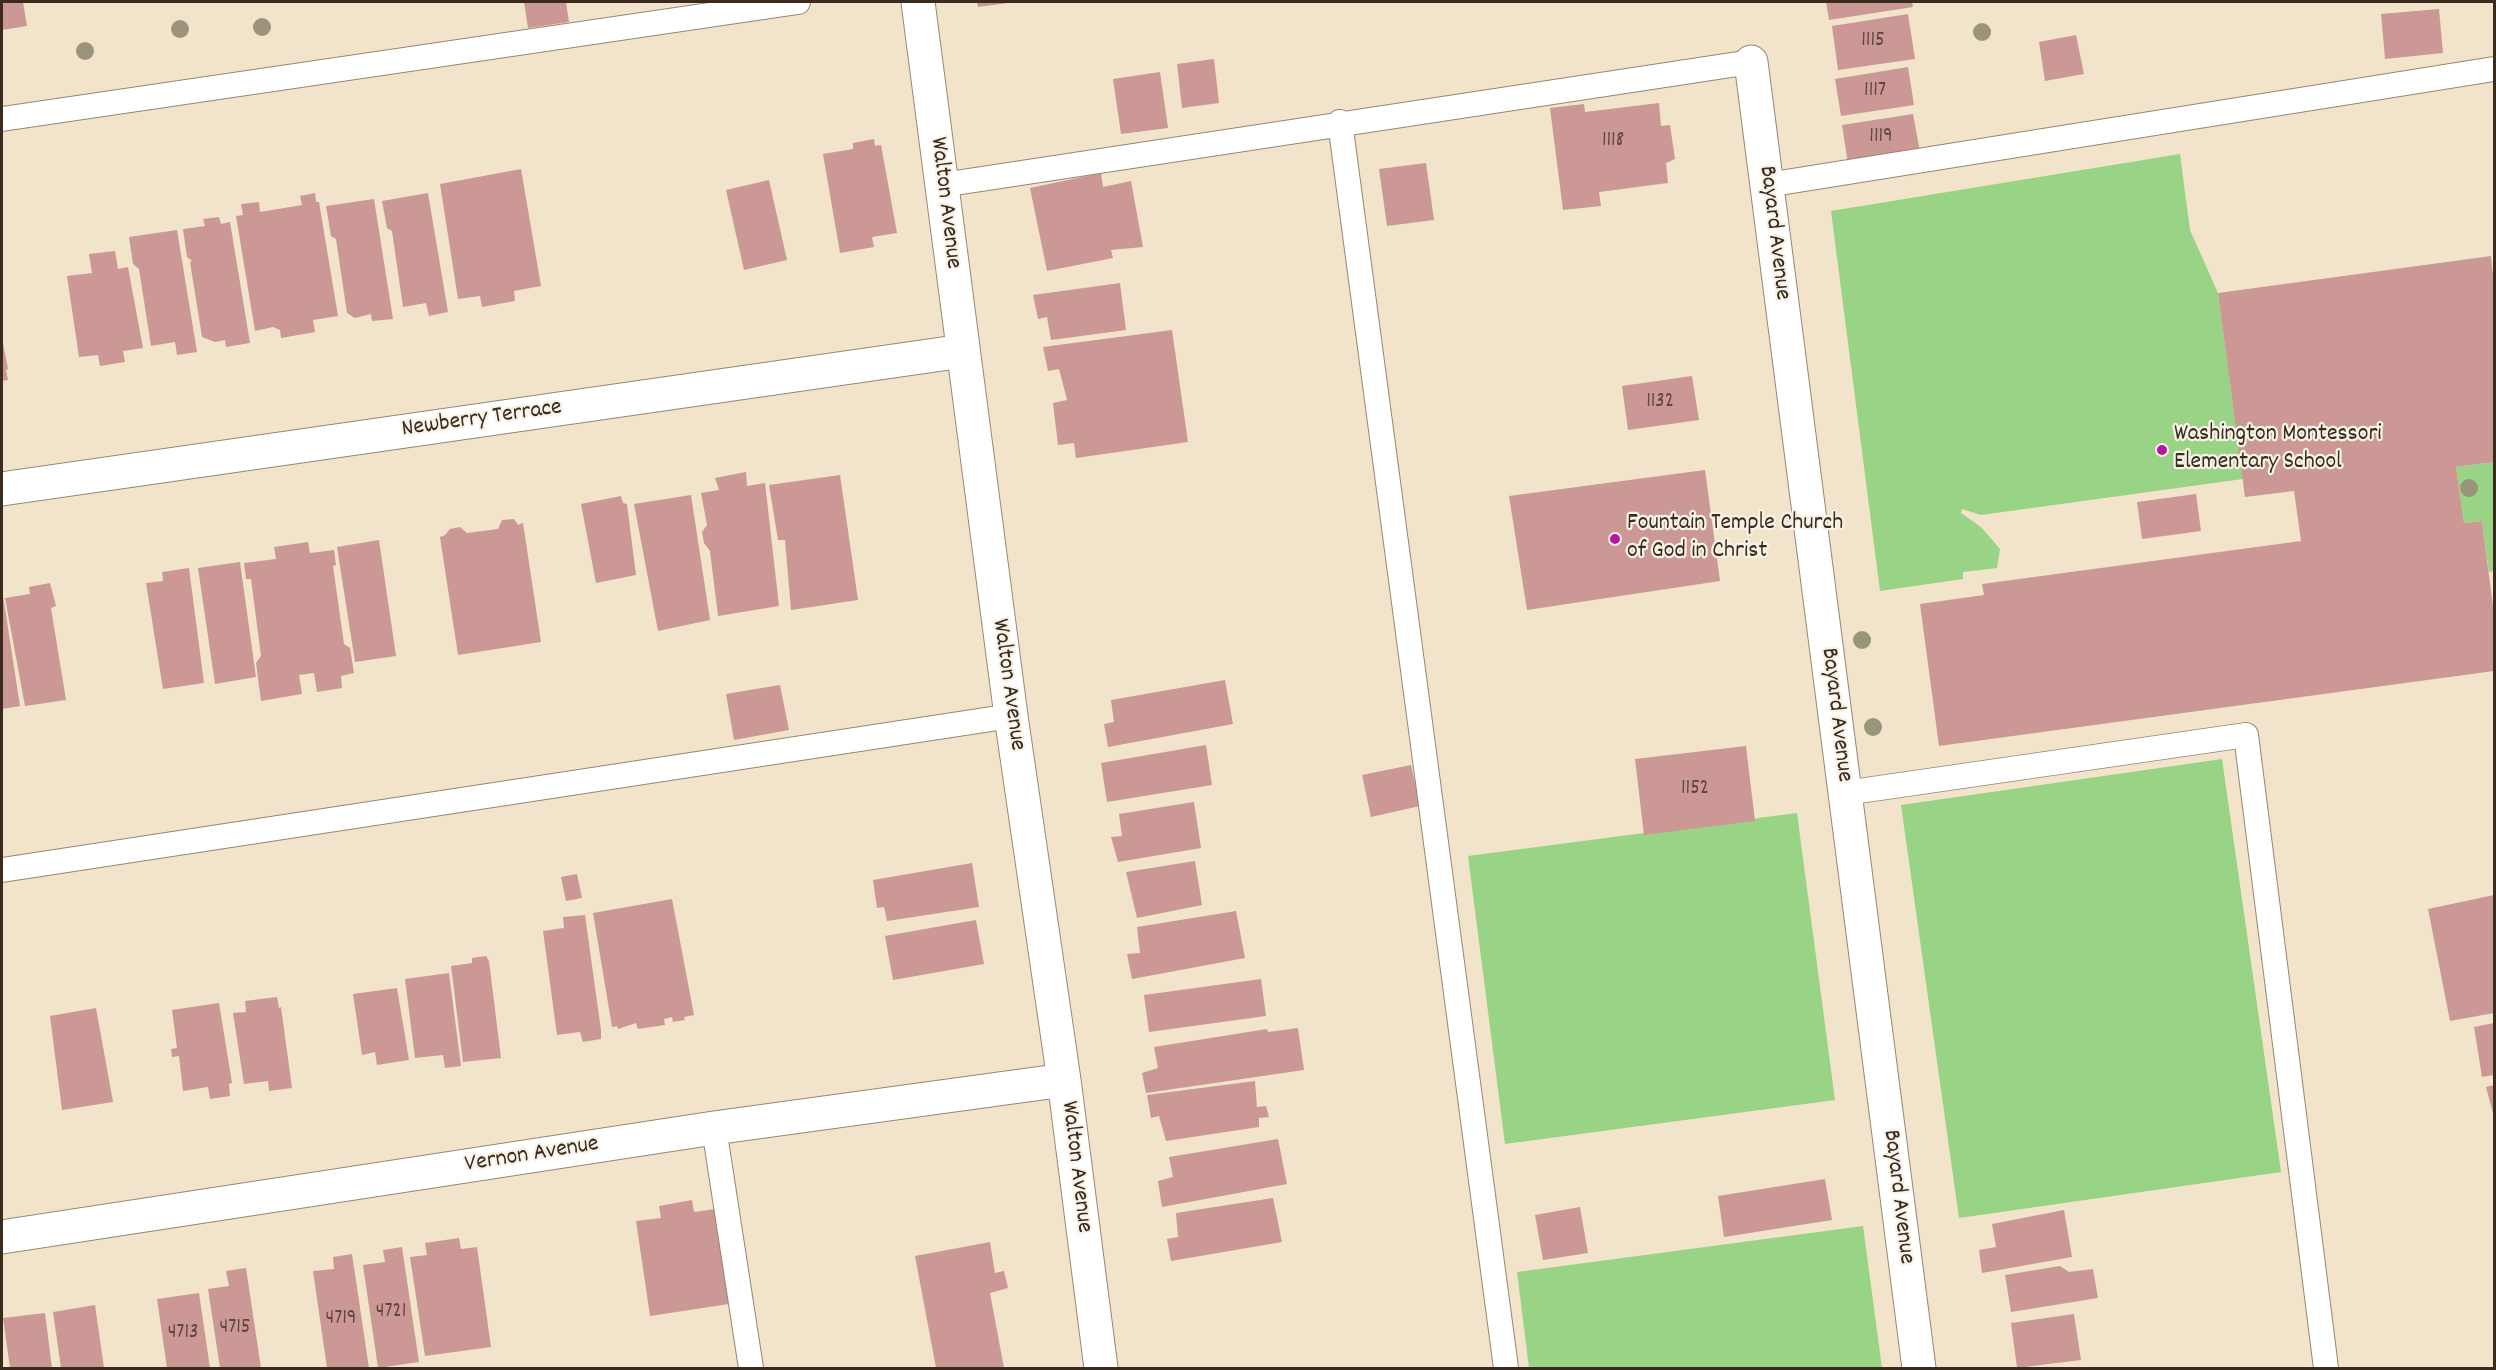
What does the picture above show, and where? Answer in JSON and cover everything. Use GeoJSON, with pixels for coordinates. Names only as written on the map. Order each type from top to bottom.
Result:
{"type":"FeatureCollection","features":[{"type":"Feature","properties":{"kind":"street","name":"Walton Avenue"},"geometry":{"type":"LineString","coordinates":[[918,2],[1011,716],[1064,1080],[1101,1368]]}},
{"type":"Feature","properties":{"kind":"street","name":"Bayard Avenue"},"geometry":{"type":"LineString","coordinates":[[1751,62],[1919,1368]]}},
{"type":"Feature","properties":{"kind":"street","name":"Newberry Terrace"},"geometry":{"type":"LineString","coordinates":[[2,489],[963,351]]}},
{"type":"Feature","properties":{"kind":"street","name":"Vernon Avenue"},"geometry":{"type":"LineString","coordinates":[[2,1236],[714,1128],[1064,1080]]}},
{"type":"Feature","properties":{"kind":"lane"},"geometry":{"type":"LineString","coordinates":[[2,119],[798,2]]}},
{"type":"Feature","properties":{"kind":"lane"},"geometry":{"type":"LineString","coordinates":[[942,185],[1751,62]]}},
{"type":"Feature","properties":{"kind":"lane"},"geometry":{"type":"LineString","coordinates":[[1767,185],[2494,69]]}},
{"type":"Feature","properties":{"kind":"lane"},"geometry":{"type":"LineString","coordinates":[[1340,123],[1506,1368]]}},
{"type":"Feature","properties":{"kind":"lane"},"geometry":{"type":"LineString","coordinates":[[2,870],[1011,716]]}},
{"type":"Feature","properties":{"kind":"lane"},"geometry":{"type":"LineString","coordinates":[[1845,793],[2246,735],[2326,1368]]}},
{"type":"Feature","properties":{"kind":"lane"},"geometry":{"type":"LineString","coordinates":[[714,1128],[751,1368]]}},
{"type":"Feature","properties":{"kind":"green space"},"geometry":{"type":"Polygon","coordinates":[[[2180,154],[2190,230],[2218,293],[2243,479],[1981,515],[1962,509],[1961,513],[1981,527],[2000,549],[1997,568],[1963,572],[1963,579],[1880,591],[1831,211],[2180,154]]]}},
{"type":"Feature","properties":{"kind":"green space"},"geometry":{"type":"Polygon","coordinates":[[[2494,462],[2494,571],[2489,572],[2482,521],[2464,523],[2456,467],[2494,462]]]}},
{"type":"Feature","properties":{"kind":"green space"},"geometry":{"type":"Polygon","coordinates":[[[2222,759],[2281,1172],[1959,1218],[1901,805],[2222,759]]]}},
{"type":"Feature","properties":{"kind":"green space"},"geometry":{"type":"Polygon","coordinates":[[[1797,813],[1835,1100],[1505,1144],[1468,856],[1797,813]]]}},
{"type":"Feature","properties":{"kind":"green space"},"geometry":{"type":"Polygon","coordinates":[[[1863,1226],[1882,1368],[1529,1368],[1517,1272],[1863,1226]]]}},
{"type":"Feature","properties":{"kind":"building"},"geometry":{"type":"Polygon","coordinates":[[[2,2],[23,2],[27,26],[2,30],[2,2]]]}},
{"type":"Feature","properties":{"kind":"building"},"geometry":{"type":"Polygon","coordinates":[[[524,2],[566,2],[569,22],[528,28],[524,2]]]}},
{"type":"Feature","properties":{"kind":"building"},"geometry":{"type":"Polygon","coordinates":[[[977,2],[1008,2],[1008,3],[978,7],[977,2]]]}},
{"type":"Feature","properties":{"kind":"building"},"geometry":{"type":"Polygon","coordinates":[[[1826,2],[1912,2],[1913,7],[1829,20],[1826,2]]]}},
{"type":"Feature","properties":{"kind":"building"},"geometry":{"type":"Polygon","coordinates":[[[2439,9],[2443,53],[2385,59],[2381,14],[2439,9]]]}},
{"type":"Feature","properties":{"kind":"building"},"geometry":{"type":"Polygon","coordinates":[[[1908,14],[1915,59],[1838,70],[1832,26],[1908,14]]]}},
{"type":"Feature","properties":{"kind":"building"},"geometry":{"type":"Polygon","coordinates":[[[2076,35],[2084,74],[2045,81],[2039,42],[2076,35]]]}},
{"type":"Feature","properties":{"kind":"building"},"geometry":{"type":"Polygon","coordinates":[[[1214,59],[1219,103],[1182,108],[1177,64],[1214,59]]]}},
{"type":"Feature","properties":{"kind":"building"},"geometry":{"type":"Polygon","coordinates":[[[1908,67],[1914,105],[1841,116],[1835,79],[1908,67]]]}},
{"type":"Feature","properties":{"kind":"building"},"geometry":{"type":"Polygon","coordinates":[[[1160,72],[1168,128],[1121,134],[1113,79],[1160,72]]]}},
{"type":"Feature","properties":{"kind":"building"},"geometry":{"type":"Polygon","coordinates":[[[1659,103],[1661,126],[1670,125],[1675,159],[1666,163],[1668,183],[1599,192],[1601,206],[1563,210],[1550,108],[1584,104],[1585,112],[1659,103]]]}},
{"type":"Feature","properties":{"kind":"building"},"geometry":{"type":"Polygon","coordinates":[[[1913,114],[1920,152],[1848,164],[1842,125],[1913,114]]]}},
{"type":"Feature","properties":{"kind":"building"},"geometry":{"type":"Polygon","coordinates":[[[874,139],[875,146],[881,145],[897,233],[872,237],[874,247],[840,253],[823,154],[853,149],[853,143],[874,139]]]}},
{"type":"Feature","properties":{"kind":"building"},"geometry":{"type":"Polygon","coordinates":[[[1426,163],[1434,220],[1387,226],[1379,169],[1426,163]]]}},
{"type":"Feature","properties":{"kind":"building"},"geometry":{"type":"Polygon","coordinates":[[[521,169],[541,286],[514,291],[515,301],[482,307],[480,296],[458,299],[440,184],[521,169]]]}},
{"type":"Feature","properties":{"kind":"building"},"geometry":{"type":"Polygon","coordinates":[[[1101,173],[1103,187],[1131,181],[1143,247],[1111,250],[1113,258],[1047,271],[1030,188],[1101,173]]]}},
{"type":"Feature","properties":{"kind":"building"},"geometry":{"type":"Polygon","coordinates":[[[769,180],[787,260],[744,270],[726,190],[769,180]]]}},
{"type":"Feature","properties":{"kind":"building"},"geometry":{"type":"Polygon","coordinates":[[[315,193],[316,202],[319,202],[338,316],[313,320],[315,332],[281,338],[280,330],[273,327],[255,331],[236,216],[243,215],[241,204],[259,202],[260,212],[302,205],[300,196],[315,193]]]}},
{"type":"Feature","properties":{"kind":"building"},"geometry":{"type":"Polygon","coordinates":[[[428,193],[448,312],[429,316],[426,303],[403,307],[392,231],[387,228],[382,201],[428,193]]]}},
{"type":"Feature","properties":{"kind":"building"},"geometry":{"type":"Polygon","coordinates":[[[374,199],[393,319],[372,321],[371,314],[355,318],[347,313],[336,239],[331,236],[326,206],[374,199]]]}},
{"type":"Feature","properties":{"kind":"building"},"geometry":{"type":"Polygon","coordinates":[[[219,217],[221,224],[230,222],[250,343],[226,347],[225,340],[215,342],[202,337],[190,262],[192,261],[187,257],[183,229],[205,226],[203,219],[219,217]]]}},
{"type":"Feature","properties":{"kind":"building"},"geometry":{"type":"Polygon","coordinates":[[[177,230],[197,352],[177,355],[175,342],[151,346],[139,269],[133,264],[129,237],[177,230]]]}},
{"type":"Feature","properties":{"kind":"building"},"geometry":{"type":"Polygon","coordinates":[[[115,251],[118,269],[128,267],[143,348],[123,351],[125,362],[100,366],[98,355],[79,357],[67,276],[92,273],[89,254],[115,251]]]}},
{"type":"Feature","properties":{"kind":"building"},"geometry":{"type":"Polygon","coordinates":[[[2491,256],[2494,285],[2494,462],[2456,467],[2464,523],[2482,521],[2494,614],[2494,671],[1939,746],[1920,604],[1984,595],[1982,584],[2301,541],[2294,491],[2245,497],[2218,293],[2491,256]]]}},
{"type":"Feature","properties":{"kind":"building"},"geometry":{"type":"Polygon","coordinates":[[[1120,283],[1126,330],[1051,340],[1047,317],[1038,319],[1033,295],[1120,283]]]}},
{"type":"Feature","properties":{"kind":"building"},"geometry":{"type":"Polygon","coordinates":[[[1172,330],[1188,442],[1076,458],[1074,443],[1058,445],[1053,403],[1067,400],[1059,369],[1048,371],[1043,347],[1172,330]]]}},
{"type":"Feature","properties":{"kind":"building"},"geometry":{"type":"Polygon","coordinates":[[[2,338],[8,380],[2,381],[2,338]]]}},
{"type":"Feature","properties":{"kind":"building"},"geometry":{"type":"Polygon","coordinates":[[[1692,376],[1699,420],[1628,430],[1622,386],[1692,376]]]}},
{"type":"Feature","properties":{"kind":"building","name":"Fountain Temple Church of God in Christ"},"geometry":{"type":"Polygon","coordinates":[[[1705,470],[1720,581],[1527,610],[1509,496],[1705,470]]]}},
{"type":"Feature","properties":{"kind":"building"},"geometry":{"type":"Polygon","coordinates":[[[746,472],[747,486],[765,483],[779,606],[718,616],[710,551],[704,543],[702,532],[707,525],[701,493],[719,490],[715,478],[746,472]]]}},
{"type":"Feature","properties":{"kind":"building"},"geometry":{"type":"Polygon","coordinates":[[[840,475],[858,600],[791,610],[785,540],[778,540],[769,485],[840,475]]]}},
{"type":"Feature","properties":{"kind":"building"},"geometry":{"type":"Polygon","coordinates":[[[2196,494],[2201,531],[2142,539],[2137,502],[2196,494]]]}},
{"type":"Feature","properties":{"kind":"building"},"geometry":{"type":"Polygon","coordinates":[[[691,495],[710,620],[658,631],[634,504],[691,495]]]}},
{"type":"Feature","properties":{"kind":"building"},"geometry":{"type":"Polygon","coordinates":[[[621,496],[623,503],[627,504],[636,575],[596,583],[581,504],[621,496]]]}},
{"type":"Feature","properties":{"kind":"building"},"geometry":{"type":"Polygon","coordinates":[[[514,519],[518,525],[523,523],[541,642],[458,655],[440,537],[450,529],[460,527],[467,533],[498,529],[502,520],[514,519]]]}},
{"type":"Feature","properties":{"kind":"building"},"geometry":{"type":"Polygon","coordinates":[[[379,540],[396,656],[355,662],[337,547],[379,540]]]}},
{"type":"Feature","properties":{"kind":"building"},"geometry":{"type":"Polygon","coordinates":[[[308,542],[310,553],[334,550],[336,565],[333,566],[344,644],[350,648],[354,673],[341,676],[342,688],[317,692],[314,673],[299,675],[302,694],[261,701],[256,663],[261,656],[251,579],[246,579],[244,563],[276,559],[274,547],[308,542]]]}},
{"type":"Feature","properties":{"kind":"building"},"geometry":{"type":"Polygon","coordinates":[[[240,562],[256,677],[215,684],[198,568],[240,562]]]}},
{"type":"Feature","properties":{"kind":"building"},"geometry":{"type":"Polygon","coordinates":[[[189,568],[204,683],[163,689],[146,583],[163,581],[162,572],[189,568]]]}},
{"type":"Feature","properties":{"kind":"building"},"geometry":{"type":"Polygon","coordinates":[[[50,583],[56,606],[51,608],[66,700],[25,706],[5,598],[30,594],[29,587],[50,583]]]}},
{"type":"Feature","properties":{"kind":"building"},"geometry":{"type":"Polygon","coordinates":[[[2,589],[20,706],[2,709],[2,589]]]}},
{"type":"Feature","properties":{"kind":"building"},"geometry":{"type":"Polygon","coordinates":[[[1225,680],[1233,724],[1108,747],[1104,724],[1114,722],[1111,700],[1225,680]]]}},
{"type":"Feature","properties":{"kind":"building"},"geometry":{"type":"Polygon","coordinates":[[[780,685],[789,730],[734,740],[726,694],[780,685]]]}},
{"type":"Feature","properties":{"kind":"building"},"geometry":{"type":"Polygon","coordinates":[[[1206,745],[1212,785],[1107,802],[1101,763],[1206,745]]]}},
{"type":"Feature","properties":{"kind":"building"},"geometry":{"type":"Polygon","coordinates":[[[1746,746],[1755,821],[1644,835],[1635,759],[1746,746]]]}},
{"type":"Feature","properties":{"kind":"building"},"geometry":{"type":"Polygon","coordinates":[[[1411,765],[1420,806],[1371,817],[1362,775],[1411,765]]]}},
{"type":"Feature","properties":{"kind":"building"},"geometry":{"type":"Polygon","coordinates":[[[1194,802],[1201,848],[1118,862],[1111,837],[1122,836],[1119,814],[1194,802]]]}},
{"type":"Feature","properties":{"kind":"building"},"geometry":{"type":"Polygon","coordinates":[[[1195,861],[1202,905],[1137,918],[1126,872],[1195,861]]]}},
{"type":"Feature","properties":{"kind":"building"},"geometry":{"type":"Polygon","coordinates":[[[972,863],[979,907],[887,921],[884,907],[877,908],[873,880],[972,863]]]}},
{"type":"Feature","properties":{"kind":"building"},"geometry":{"type":"Polygon","coordinates":[[[577,874],[582,898],[566,901],[561,877],[577,874]]]}},
{"type":"Feature","properties":{"kind":"building"},"geometry":{"type":"Polygon","coordinates":[[[2494,895],[2494,1013],[2450,1021],[2428,909],[2494,895]]]}},
{"type":"Feature","properties":{"kind":"building"},"geometry":{"type":"Polygon","coordinates":[[[672,899],[694,1015],[684,1017],[685,1020],[673,1022],[672,1017],[664,1019],[665,1025],[638,1029],[636,1023],[618,1029],[617,1026],[612,1027],[593,913],[672,899]]]}},
{"type":"Feature","properties":{"kind":"building"},"geometry":{"type":"Polygon","coordinates":[[[1236,911],[1245,958],[1132,979],[1127,954],[1140,953],[1137,927],[1236,911]]]}},
{"type":"Feature","properties":{"kind":"building"},"geometry":{"type":"Polygon","coordinates":[[[585,915],[601,1039],[583,1042],[580,1032],[557,1035],[543,931],[564,928],[563,917],[585,915]]]}},
{"type":"Feature","properties":{"kind":"building"},"geometry":{"type":"Polygon","coordinates":[[[976,920],[984,964],[893,980],[885,936],[976,920]]]}},
{"type":"Feature","properties":{"kind":"building"},"geometry":{"type":"Polygon","coordinates":[[[486,956],[489,961],[501,1058],[463,1062],[451,966],[472,963],[472,958],[486,956]]]}},
{"type":"Feature","properties":{"kind":"building"},"geometry":{"type":"Polygon","coordinates":[[[449,973],[461,1066],[445,1068],[443,1055],[415,1058],[405,979],[449,973]]]}},
{"type":"Feature","properties":{"kind":"building"},"geometry":{"type":"Polygon","coordinates":[[[1261,979],[1266,1016],[1149,1032],[1144,995],[1261,979]]]}},
{"type":"Feature","properties":{"kind":"building"},"geometry":{"type":"Polygon","coordinates":[[[397,988],[409,1060],[377,1065],[375,1052],[362,1055],[353,994],[397,988]]]}},
{"type":"Feature","properties":{"kind":"building"},"geometry":{"type":"Polygon","coordinates":[[[277,997],[279,1008],[281,1007],[292,1088],[269,1091],[268,1081],[244,1084],[233,1013],[246,1012],[245,1001],[277,997]]]}},
{"type":"Feature","properties":{"kind":"building"},"geometry":{"type":"Polygon","coordinates":[[[219,1003],[232,1083],[229,1084],[230,1096],[210,1099],[208,1087],[183,1091],[179,1056],[172,1057],[171,1049],[177,1048],[172,1010],[219,1003]]]}},
{"type":"Feature","properties":{"kind":"building"},"geometry":{"type":"Polygon","coordinates":[[[96,1008],[113,1102],[62,1110],[50,1016],[96,1008]]]}},
{"type":"Feature","properties":{"kind":"building"},"geometry":{"type":"Polygon","coordinates":[[[2494,1023],[2494,1075],[2482,1077],[2474,1027],[2494,1023]]]}},
{"type":"Feature","properties":{"kind":"building"},"geometry":{"type":"Polygon","coordinates":[[[1298,1028],[1304,1070],[1146,1093],[1142,1073],[1158,1068],[1154,1047],[1267,1029],[1268,1032],[1298,1028]]]}},
{"type":"Feature","properties":{"kind":"building"},"geometry":{"type":"Polygon","coordinates":[[[1255,1081],[1257,1107],[1266,1106],[1269,1117],[1259,1118],[1259,1127],[1166,1141],[1159,1116],[1151,1118],[1147,1095],[1255,1081]]]}},
{"type":"Feature","properties":{"kind":"building"},"geometry":{"type":"Polygon","coordinates":[[[2494,1085],[2494,1117],[2486,1087],[2494,1085]]]}},
{"type":"Feature","properties":{"kind":"building"},"geometry":{"type":"Polygon","coordinates":[[[1278,1139],[1287,1184],[1162,1207],[1158,1181],[1173,1177],[1169,1157],[1278,1139]]]}},
{"type":"Feature","properties":{"kind":"building"},"geometry":{"type":"Polygon","coordinates":[[[1825,1179],[1832,1220],[1724,1237],[1718,1196],[1825,1179]]]}},
{"type":"Feature","properties":{"kind":"building"},"geometry":{"type":"Polygon","coordinates":[[[1273,1198],[1282,1242],[1171,1261],[1167,1239],[1178,1237],[1176,1213],[1273,1198]]]}},
{"type":"Feature","properties":{"kind":"building"},"geometry":{"type":"Polygon","coordinates":[[[692,1200],[694,1212],[715,1209],[729,1304],[650,1316],[636,1221],[661,1218],[659,1206],[692,1200]]]}},
{"type":"Feature","properties":{"kind":"building"},"geometry":{"type":"Polygon","coordinates":[[[1580,1207],[1588,1253],[1543,1260],[1535,1215],[1580,1207]]]}},
{"type":"Feature","properties":{"kind":"building"},"geometry":{"type":"Polygon","coordinates":[[[2064,1210],[2072,1257],[1982,1273],[1979,1250],[1996,1247],[1992,1224],[2064,1210]]]}},
{"type":"Feature","properties":{"kind":"building"},"geometry":{"type":"Polygon","coordinates":[[[459,1238],[461,1249],[477,1247],[491,1347],[425,1356],[410,1257],[427,1255],[425,1243],[459,1238]]]}},
{"type":"Feature","properties":{"kind":"building"},"geometry":{"type":"Polygon","coordinates":[[[990,1242],[995,1273],[1004,1271],[1008,1288],[990,1293],[1004,1368],[936,1368],[915,1256],[990,1242]]]}},
{"type":"Feature","properties":{"kind":"building"},"geometry":{"type":"Polygon","coordinates":[[[402,1247],[419,1362],[378,1368],[363,1265],[385,1262],[383,1250],[402,1247]]]}},
{"type":"Feature","properties":{"kind":"building"},"geometry":{"type":"Polygon","coordinates":[[[352,1254],[369,1368],[327,1368],[313,1271],[334,1269],[333,1257],[352,1254]]]}},
{"type":"Feature","properties":{"kind":"building"},"geometry":{"type":"Polygon","coordinates":[[[2060,1266],[2069,1272],[2093,1269],[2098,1298],[2011,1312],[2005,1275],[2060,1266]]]}},
{"type":"Feature","properties":{"kind":"building"},"geometry":{"type":"Polygon","coordinates":[[[246,1268],[261,1368],[220,1368],[208,1289],[229,1286],[226,1271],[246,1268]]]}},
{"type":"Feature","properties":{"kind":"building"},"geometry":{"type":"Polygon","coordinates":[[[199,1293],[210,1368],[167,1368],[157,1299],[199,1293]]]}},
{"type":"Feature","properties":{"kind":"building"},"geometry":{"type":"Polygon","coordinates":[[[95,1305],[104,1368],[61,1368],[53,1312],[95,1305]]]}},
{"type":"Feature","properties":{"kind":"building"},"geometry":{"type":"Polygon","coordinates":[[[45,1313],[52,1368],[10,1368],[3,1318],[45,1313]]]}},
{"type":"Feature","properties":{"kind":"building"},"geometry":{"type":"Polygon","coordinates":[[[2074,1314],[2081,1360],[2017,1368],[2011,1323],[2074,1314]]]}},
{"type":"Feature","properties":{"kind":"place","name":"Washington Montessori Elementary School"},"geometry":{"type":"Point","coordinates":[2162,450]}},
{"type":"Feature","properties":{"kind":"place","name":"Fountain Temple Church of God in Christ"},"geometry":{"type":"Point","coordinates":[1615,539]}}]}
